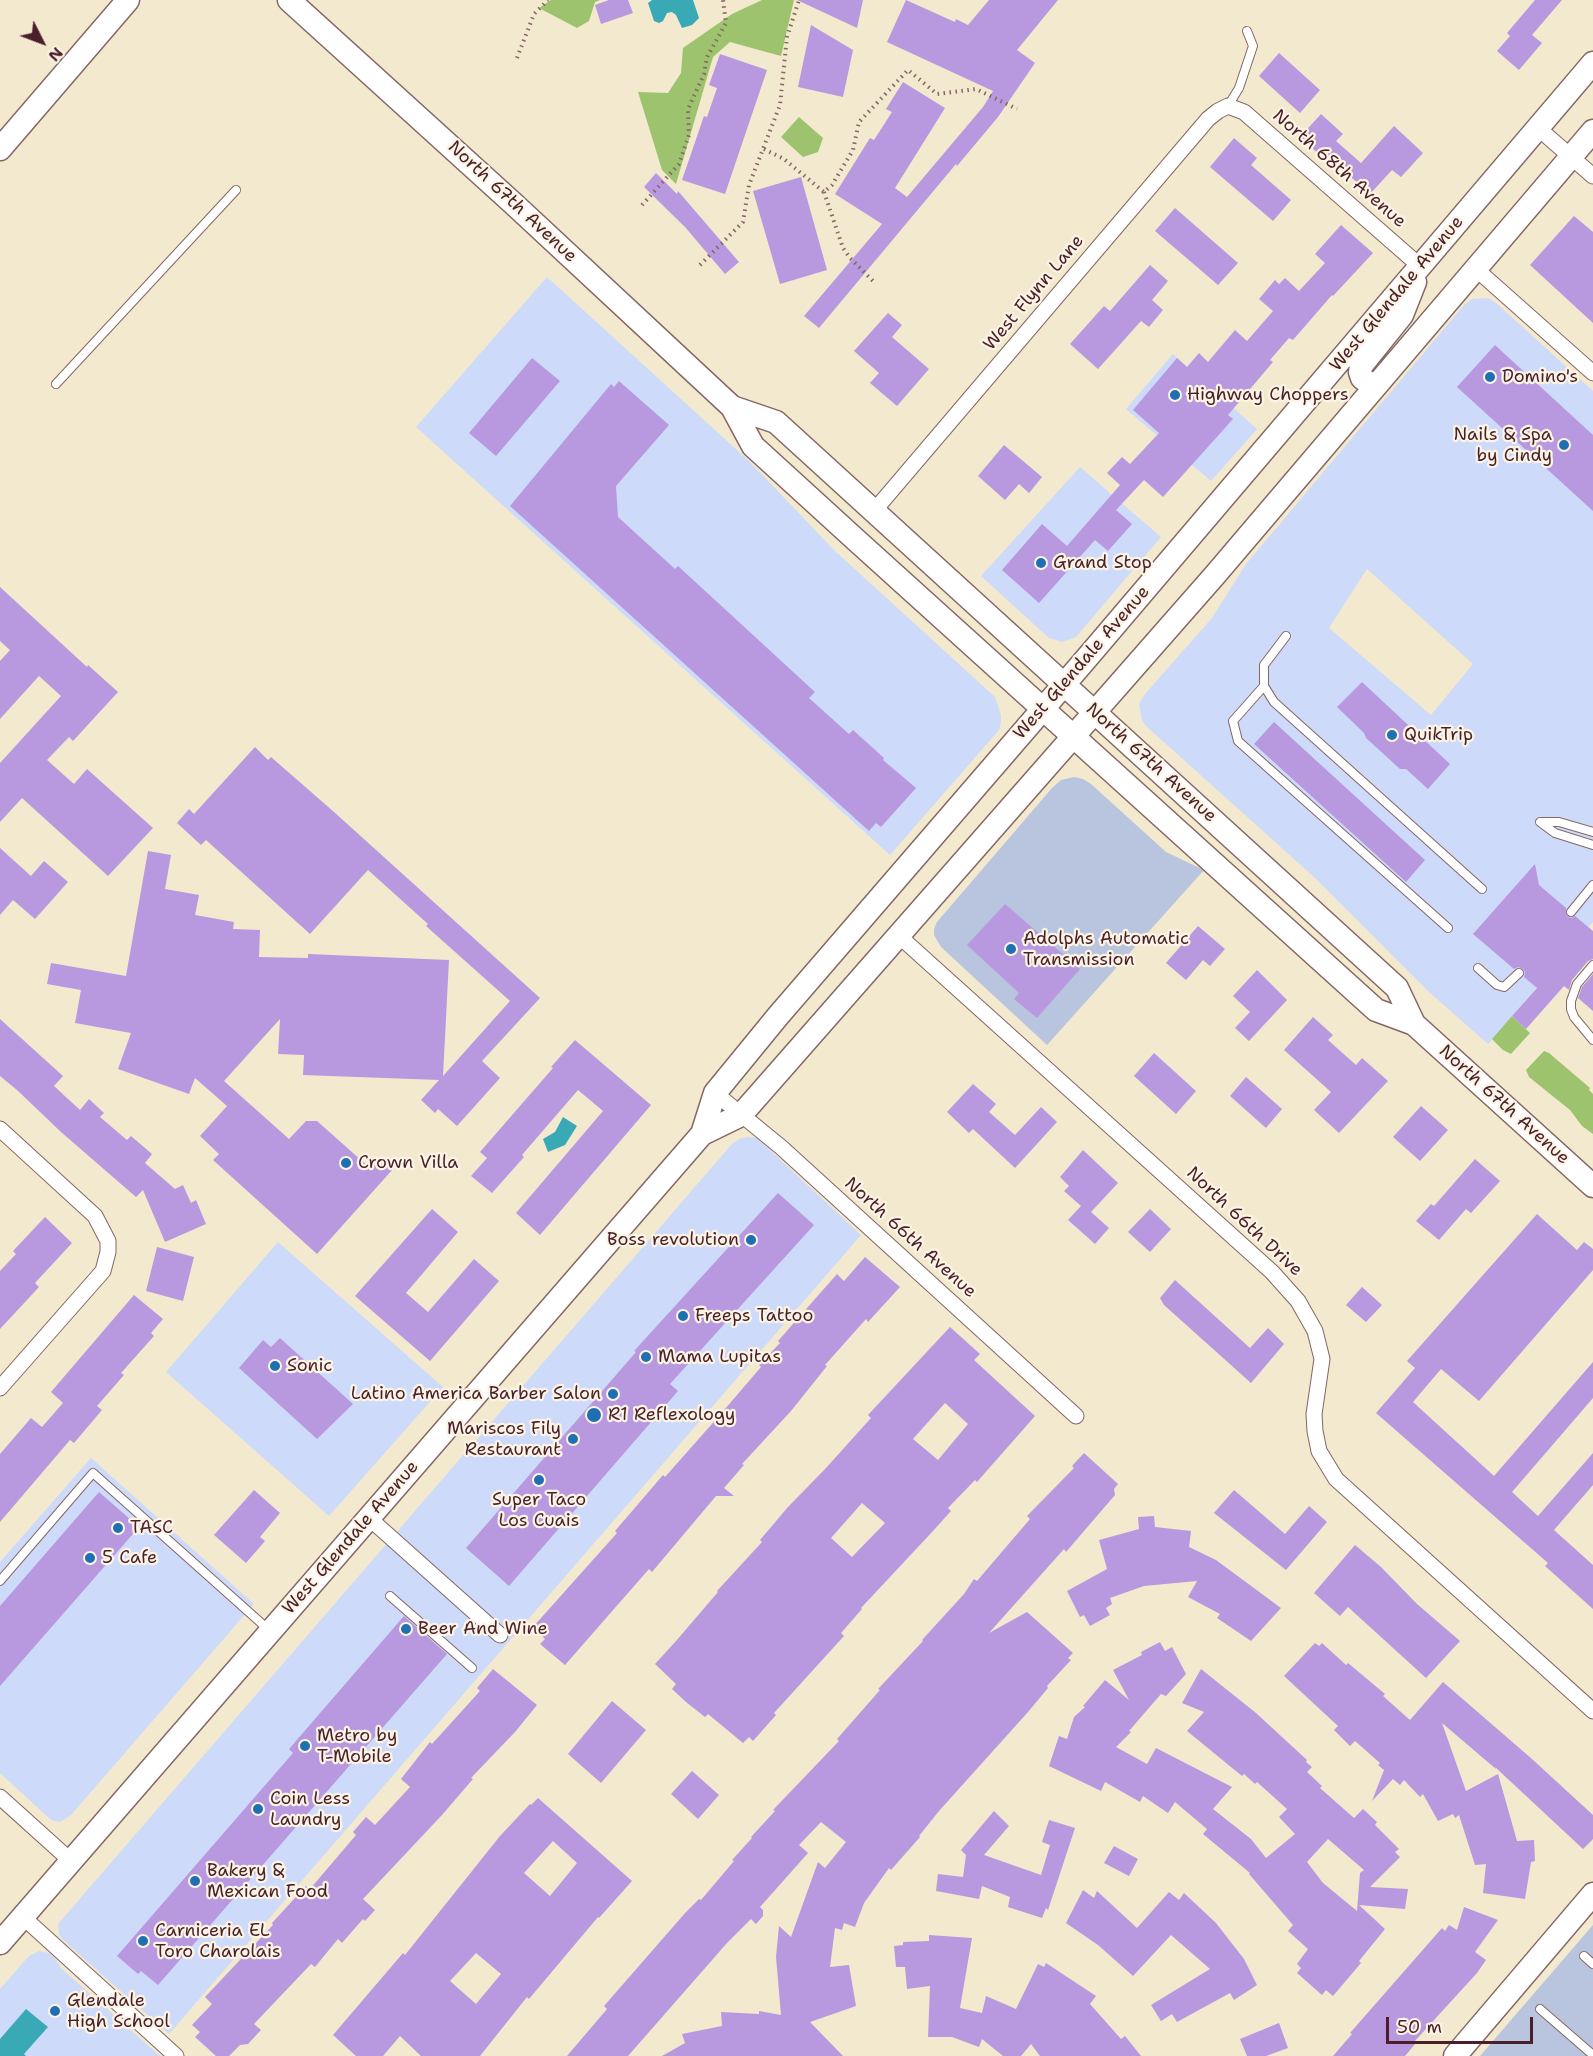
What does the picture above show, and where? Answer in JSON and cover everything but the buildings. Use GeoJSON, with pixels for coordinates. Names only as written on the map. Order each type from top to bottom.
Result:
{"type":"FeatureCollection","features":[{"type":"Feature","properties":{"kind":"main road"},"geometry":{"type":"LineString","coordinates":[[0,149],[128,0]]}},
{"type":"Feature","properties":{"kind":"main road","name":"North 67th Avenue"},"geometry":{"type":"LineString","coordinates":[[289,0],[732,406],[753,446],[1377,1010],[1414,1024],[1593,1186]]}},
{"type":"Feature","properties":{"kind":"main road","name":"West Glendale Avenue"},"geometry":{"type":"LineString","coordinates":[[702,1134],[715,1093],[778,1016],[1065,684],[1593,63]]}},
{"type":"Feature","properties":{"kind":"main road","name":"West Glendale Avenue"},"geometry":{"type":"LineString","coordinates":[[0,1943],[702,1134],[741,1114],[1215,575],[1593,131]]}},
{"type":"Feature","properties":{"kind":"main road"},"geometry":{"type":"LineString","coordinates":[[1374,387],[1362,378],[1361,366],[1402,315],[1421,267]]}},
{"type":"Feature","properties":{"kind":"main road","name":"North 67th Avenue"},"geometry":{"type":"LineString","coordinates":[[732,406],[776,422],[1095,711],[1397,988],[1414,1024]]}},
{"type":"Feature","properties":{"kind":"main road"},"geometry":{"type":"LineString","coordinates":[[1455,2056],[1593,1894]]}},
{"type":"Feature","properties":{"kind":"street","name":"North 68th Avenue"},"geometry":{"type":"LineString","coordinates":[[1228,106],[1244,112],[1262,126],[1421,267]]}},
{"type":"Feature","properties":{"kind":"street","name":"West Flynn Lane"},"geometry":{"type":"LineString","coordinates":[[874,511],[1208,119],[1228,106]]}},
{"type":"Feature","properties":{"kind":"street"},"geometry":{"type":"LineString","coordinates":[[1538,128],[1593,176]]}},
{"type":"Feature","properties":{"kind":"street"},"geometry":{"type":"LineString","coordinates":[[1476,268],[1593,373]]}},
{"type":"Feature","properties":{"kind":"street","name":"North 66th Drive"},"geometry":{"type":"LineString","coordinates":[[898,935],[1272,1272],[1298,1301],[1315,1331],[1322,1359],[1314,1414],[1315,1431],[1319,1451],[1336,1479],[1593,1711]]}},
{"type":"Feature","properties":{"kind":"street","name":"North 66th Avenue"},"geometry":{"type":"LineString","coordinates":[[715,1093],[782,1148],[1077,1416]]}},
{"type":"Feature","properties":{"kind":"street"},"geometry":{"type":"LineString","coordinates":[[0,1129],[95,1216],[108,1241],[108,1252],[103,1271],[0,1388]]}},
{"type":"Feature","properties":{"kind":"street"},"geometry":{"type":"LineString","coordinates":[[369,1518],[500,1635]]}},
{"type":"Feature","properties":{"kind":"street"},"geometry":{"type":"LineString","coordinates":[[0,1797],[71,1861]]}},
{"type":"Feature","properties":{"kind":"street"},"geometry":{"type":"LineString","coordinates":[[23,1917],[176,2056]]}},
{"type":"Feature","properties":{"kind":"lane"},"geometry":{"type":"LineString","coordinates":[[1228,106],[1239,88],[1253,46],[1247,31]]}},
{"type":"Feature","properties":{"kind":"lane"},"geometry":{"type":"LineString","coordinates":[[56,384],[236,190]]}},
{"type":"Feature","properties":{"kind":"lane"},"geometry":{"type":"LineString","coordinates":[[1286,636],[1264,665],[1264,686],[1274,702],[1482,889]]}},
{"type":"Feature","properties":{"kind":"lane"},"geometry":{"type":"LineString","coordinates":[[1264,686],[1233,722],[1238,741],[1448,928]]}},
{"type":"Feature","properties":{"kind":"lane"},"geometry":{"type":"LineString","coordinates":[[1593,832],[1559,822],[1540,822],[1555,833],[1593,845]]}},
{"type":"Feature","properties":{"kind":"lane"},"geometry":{"type":"LineString","coordinates":[[1571,912],[1593,885]]}},
{"type":"Feature","properties":{"kind":"lane"},"geometry":{"type":"LineString","coordinates":[[1592,1038],[1574,1017],[1571,1001],[1577,984],[1593,965]]}},
{"type":"Feature","properties":{"kind":"lane"},"geometry":{"type":"LineString","coordinates":[[1478,968],[1497,985],[1504,987],[1519,973]]}},
{"type":"Feature","properties":{"kind":"lane"},"geometry":{"type":"LineString","coordinates":[[0,1581],[93,1473],[270,1631]]}},
{"type":"Feature","properties":{"kind":"lane"},"geometry":{"type":"LineString","coordinates":[[390,1596],[472,1668]]}},
{"type":"Feature","properties":{"kind":"lane"},"geometry":{"type":"LineString","coordinates":[[1584,1956],[1593,1964]]}},
{"type":"Feature","properties":{"kind":"lane"},"geometry":{"type":"LineString","coordinates":[[1540,2008],[1593,2055]]}},
{"type":"Feature","properties":{"kind":"path"},"geometry":{"type":"LineString","coordinates":[[517,58],[534,14],[548,0]]}},
{"type":"Feature","properties":{"kind":"path"},"geometry":{"type":"LineString","coordinates":[[642,205],[679,164],[689,135],[688,109],[704,74],[707,57],[726,23],[723,0]]}},
{"type":"Feature","properties":{"kind":"path"},"geometry":{"type":"LineString","coordinates":[[700,265],[743,222],[749,186],[780,105],[787,37],[799,0]]}},
{"type":"Feature","properties":{"kind":"path"},"geometry":{"type":"LineString","coordinates":[[824,192],[832,185],[853,150],[859,122],[908,70],[937,94],[976,89],[1017,109]]}},
{"type":"Feature","properties":{"kind":"path"},"geometry":{"type":"LineString","coordinates":[[764,149],[784,159],[824,192],[843,248],[873,281]]}},
{"type":"Feature","properties":{"kind":"shaded area"},"geometry":{"type":"Polygon","coordinates":[[[547,277],[749,461],[835,551],[995,697],[1001,715],[999,730],[890,855],[416,427],[547,277]]]}},
{"type":"Feature","properties":{"kind":"shaded area"},"geometry":{"type":"Polygon","coordinates":[[[1488,298],[1495,302],[1593,391],[1593,922],[1488,1044],[1429,992],[1314,877],[1146,726],[1142,720],[1139,704],[1145,694],[1212,618],[1246,564],[1464,305],[1472,299],[1488,298]],[[1367,569],[1329,628],[1431,715],[1473,664],[1367,569]]]}},
{"type":"Feature","properties":{"kind":"shaded area"},"geometry":{"type":"Polygon","coordinates":[[[1173,354],[1257,429],[1211,481],[1126,409],[1173,354]]]}},
{"type":"Feature","properties":{"kind":"shaded area"},"geometry":{"type":"Polygon","coordinates":[[[1080,467],[1161,537],[1076,637],[1062,642],[1049,638],[981,576],[1080,467]]]}},
{"type":"Feature","properties":{"kind":"shaded area"},"geometry":{"type":"Polygon","coordinates":[[[1074,777],[1091,784],[1166,852],[1204,870],[1047,1045],[941,947],[934,935],[934,929],[937,922],[1052,788],[1061,780],[1074,777]]]}},
{"type":"Feature","properties":{"kind":"shaded area"},"geometry":{"type":"Polygon","coordinates":[[[748,1137],[757,1138],[861,1235],[169,2034],[63,1940],[59,1935],[58,1924],[732,1144],[748,1137]]]}},
{"type":"Feature","properties":{"kind":"shaded area"},"geometry":{"type":"Polygon","coordinates":[[[278,1242],[443,1387],[329,1516],[166,1372],[278,1242]]]}},
{"type":"Feature","properties":{"kind":"shaded area"},"geometry":{"type":"Polygon","coordinates":[[[91,1458],[254,1604],[71,1815],[60,1822],[51,1820],[0,1773],[0,1562],[91,1458]]]}},
{"type":"Feature","properties":{"kind":"shaded area"},"geometry":{"type":"Polygon","coordinates":[[[1593,1925],[1593,2056],[1480,2056],[1593,1925]]]}},
{"type":"Feature","properties":{"kind":"shaded area","name":"Glendale High School"},"geometry":{"type":"Polygon","coordinates":[[[39,1951],[49,1953],[54,1957],[61,1968],[160,2056],[0,2056],[0,1989],[29,1956],[39,1951]]]}},
{"type":"Feature","properties":{"kind":"green space"},"geometry":{"type":"Polygon","coordinates":[[[551,0],[600,0],[595,2],[589,21],[577,28],[539,8],[551,0]]]}},
{"type":"Feature","properties":{"kind":"green space"},"geometry":{"type":"Polygon","coordinates":[[[762,0],[794,0],[781,56],[730,42],[713,57],[676,184],[662,170],[638,92],[668,93],[681,73],[683,48],[732,14],[762,0]]]}},
{"type":"Feature","properties":{"kind":"green space"},"geometry":{"type":"Polygon","coordinates":[[[799,117],[823,138],[818,152],[803,157],[781,137],[799,117]]]}},
{"type":"Feature","properties":{"kind":"green space"},"geometry":{"type":"Polygon","coordinates":[[[1512,1016],[1530,1033],[1511,1054],[1503,1050],[1492,1039],[1512,1016]]]}},
{"type":"Feature","properties":{"kind":"green space"},"geometry":{"type":"Polygon","coordinates":[[[1544,1051],[1590,1088],[1593,1094],[1593,1134],[1582,1126],[1570,1110],[1529,1077],[1526,1070],[1544,1051]]]}},
{"type":"Feature","properties":{"kind":"water"},"geometry":{"type":"Polygon","coordinates":[[[652,0],[693,0],[699,18],[692,25],[682,28],[676,15],[672,12],[667,13],[663,21],[659,23],[654,21],[648,3],[652,0]]]}},
{"type":"Feature","properties":{"kind":"water"},"geometry":{"type":"Polygon","coordinates":[[[563,1117],[577,1126],[565,1145],[548,1152],[543,1139],[555,1132],[563,1117]]]}},
{"type":"Feature","properties":{"kind":"water"},"geometry":{"type":"Polygon","coordinates":[[[26,2009],[48,2027],[24,2054],[26,2056],[0,2056],[0,2039],[26,2009]]]}},
{"type":"Feature","properties":{"kind":"place","name":"Domino's"},"geometry":{"type":"Point","coordinates":[1490,377]}},
{"type":"Feature","properties":{"kind":"place","name":"Highway Choppers"},"geometry":{"type":"Point","coordinates":[1175,395]}},
{"type":"Feature","properties":{"kind":"place","name":"Nails & Spa by Cindy"},"geometry":{"type":"Point","coordinates":[1564,445]}},
{"type":"Feature","properties":{"kind":"place","name":"Grand Stop"},"geometry":{"type":"Point","coordinates":[1041,563]}},
{"type":"Feature","properties":{"kind":"place","name":"QuikTrip"},"geometry":{"type":"Point","coordinates":[1392,735]}},
{"type":"Feature","properties":{"kind":"place","name":"Adolphs Automatic Transmission"},"geometry":{"type":"Point","coordinates":[1011,949]}},
{"type":"Feature","properties":{"kind":"place","name":"Crown Villa"},"geometry":{"type":"Point","coordinates":[346,1163]}},
{"type":"Feature","properties":{"kind":"place","name":"Boss revolution"},"geometry":{"type":"Point","coordinates":[751,1240]}},
{"type":"Feature","properties":{"kind":"place","name":"Freeps Tattoo"},"geometry":{"type":"Point","coordinates":[683,1316]}},
{"type":"Feature","properties":{"kind":"place","name":"Mama Lupitas"},"geometry":{"type":"Point","coordinates":[646,1357]}},
{"type":"Feature","properties":{"kind":"place","name":"Sonic"},"geometry":{"type":"Point","coordinates":[275,1366]}},
{"type":"Feature","properties":{"kind":"place","name":"Latino America Barber Salon"},"geometry":{"type":"Point","coordinates":[613,1394]}},
{"type":"Feature","properties":{"kind":"place","name":"R1 Reflexology"},"geometry":{"type":"Point","coordinates":[594,1415]}},
{"type":"Feature","properties":{"kind":"place","name":"Mariscos Fily Restaurant"},"geometry":{"type":"Point","coordinates":[573,1439]}},
{"type":"Feature","properties":{"kind":"place","name":"Super Taco Los Cuais"},"geometry":{"type":"Point","coordinates":[539,1480]}},
{"type":"Feature","properties":{"kind":"place","name":"TASC"},"geometry":{"type":"Point","coordinates":[118,1528]}},
{"type":"Feature","properties":{"kind":"place","name":"5 Cafe"},"geometry":{"type":"Point","coordinates":[90,1558]}},
{"type":"Feature","properties":{"kind":"place","name":"Beer And Wine"},"geometry":{"type":"Point","coordinates":[406,1629]}},
{"type":"Feature","properties":{"kind":"place","name":"Metro by T-Mobile"},"geometry":{"type":"Point","coordinates":[305,1746]}},
{"type":"Feature","properties":{"kind":"place","name":"Coin Less Laundry"},"geometry":{"type":"Point","coordinates":[258,1809]}},
{"type":"Feature","properties":{"kind":"place","name":"Bakery & Mexican Food"},"geometry":{"type":"Point","coordinates":[195,1881]}},
{"type":"Feature","properties":{"kind":"place","name":"Carniceria EL Toro Charolais"},"geometry":{"type":"Point","coordinates":[143,1941]}},
{"type":"Feature","properties":{"kind":"place","name":"Glendale High School"},"geometry":{"type":"Point","coordinates":[55,2011]}}]}
